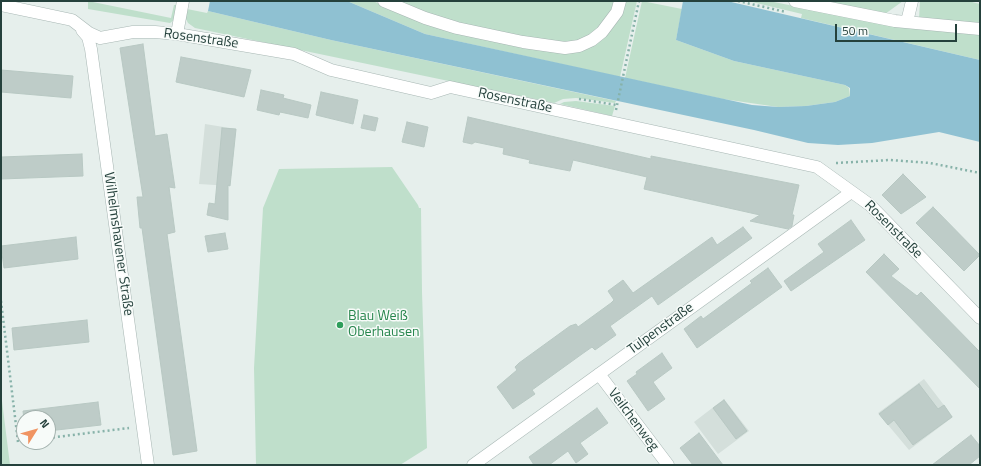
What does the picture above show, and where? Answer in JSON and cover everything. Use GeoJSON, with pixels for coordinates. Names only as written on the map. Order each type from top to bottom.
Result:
{"type":"FeatureCollection","features":[{"type":"Feature","properties":{"kind":"street"},"geometry":{"type":"LineString","coordinates":[[177,34],[183,1]]}},
{"type":"Feature","properties":{"kind":"street"},"geometry":{"type":"LineString","coordinates":[[384,1],[425,18],[457,28],[523,42],[565,48],[579,46],[592,40],[602,32],[617,12],[620,1]]}},
{"type":"Feature","properties":{"kind":"street"},"geometry":{"type":"LineString","coordinates":[[795,1],[907,22],[980,30]]}},
{"type":"Feature","properties":{"kind":"street"},"geometry":{"type":"LineString","coordinates":[[907,22],[912,1]]}},
{"type":"Feature","properties":{"kind":"street","name":"Rosenstraße"},"geometry":{"type":"LineString","coordinates":[[1,5],[72,20],[79,26],[100,38],[133,32],[177,34],[294,54],[331,70],[431,94],[450,87],[818,167],[850,193],[870,205],[980,318]]}},
{"type":"Feature","properties":{"kind":"street","name":"Wilhelmshavener Straße"},"geometry":{"type":"LineString","coordinates":[[79,26],[88,37],[91,49],[148,465]]}},
{"type":"Feature","properties":{"kind":"street","name":"Tulpenstraße"},"geometry":{"type":"LineString","coordinates":[[473,465],[850,193]]}},
{"type":"Feature","properties":{"kind":"street","name":"Veilchenweg"},"geometry":{"type":"LineString","coordinates":[[599,374],[668,465]]}},
{"type":"Feature","properties":{"kind":"path"},"geometry":{"type":"LineString","coordinates":[[617,106],[639,1]]}},
{"type":"Feature","properties":{"kind":"path"},"geometry":{"type":"LineString","coordinates":[[738,1],[793,14]]}},
{"type":"Feature","properties":{"kind":"path"},"geometry":{"type":"LineString","coordinates":[[818,167],[834,163],[890,160],[930,163],[980,173]]}},
{"type":"Feature","properties":{"kind":"path"},"geometry":{"type":"LineString","coordinates":[[1,301],[16,425]]}},
{"type":"Feature","properties":{"kind":"path"},"geometry":{"type":"LineString","coordinates":[[56,437],[142,426]]}},
{"type":"Feature","properties":{"kind":"shaded area"},"geometry":{"type":"Polygon","coordinates":[[[205,124],[236,129],[230,186],[199,184],[205,124]]]}},
{"type":"Feature","properties":{"kind":"shaded area"},"geometry":{"type":"Polygon","coordinates":[[[924,379],[953,417],[909,450],[878,413],[924,379]]]}},
{"type":"Feature","properties":{"kind":"shaded area"},"geometry":{"type":"Polygon","coordinates":[[[724,399],[749,431],[718,454],[694,422],[724,399]]]}},
{"type":"Feature","properties":{"kind":"green space"},"geometry":{"type":"Polygon","coordinates":[[[88,1],[171,18],[174,5],[177,5],[174,20],[170,23],[88,9],[88,1]]]}},
{"type":"Feature","properties":{"kind":"green space"},"geometry":{"type":"Polygon","coordinates":[[[347,1],[373,1],[424,23],[581,50],[625,1],[637,1],[620,77],[425,34],[347,1]]]}},
{"type":"Feature","properties":{"kind":"green space"},"geometry":{"type":"Polygon","coordinates":[[[397,1],[615,1],[607,19],[590,36],[566,43],[545,42],[458,23],[428,14],[397,1]]]}},
{"type":"Feature","properties":{"kind":"green space"},"geometry":{"type":"Polygon","coordinates":[[[642,1],[682,9],[676,40],[734,61],[845,85],[849,88],[850,96],[835,102],[806,106],[778,107],[723,99],[625,78],[642,1]]]}},
{"type":"Feature","properties":{"kind":"green space"},"geometry":{"type":"Polygon","coordinates":[[[748,1],[769,1],[843,16],[980,34],[980,60],[801,18],[802,14],[748,1]]]}},
{"type":"Feature","properties":{"kind":"green space"},"geometry":{"type":"Polygon","coordinates":[[[819,1],[903,1],[885,14],[819,1]]]}},
{"type":"Feature","properties":{"kind":"green space"},"geometry":{"type":"Polygon","coordinates":[[[920,1],[968,1],[980,4],[980,24],[919,19],[920,1]]]}},
{"type":"Feature","properties":{"kind":"green space"},"geometry":{"type":"Polygon","coordinates":[[[187,9],[207,13],[208,11],[331,40],[616,101],[615,103],[576,98],[563,99],[554,103],[195,28],[188,23],[185,17],[187,9]]]}},
{"type":"Feature","properties":{"kind":"green space"},"geometry":{"type":"Polygon","coordinates":[[[576,101],[615,106],[612,116],[560,104],[564,102],[576,101]]]}},
{"type":"Feature","properties":{"kind":"green space","name":"Blau Weiß Oberhausen"},"geometry":{"type":"Polygon","coordinates":[[[392,167],[419,208],[421,208],[427,448],[400,465],[256,465],[254,368],[263,208],[279,169],[392,167]]]}},
{"type":"Feature","properties":{"kind":"green space"},"geometry":{"type":"Polygon","coordinates":[[[1,393],[10,465],[1,465],[1,393]]]}},
{"type":"Feature","properties":{"kind":"water"},"geometry":{"type":"Polygon","coordinates":[[[210,1],[347,1],[425,34],[752,105],[778,107],[806,106],[835,102],[850,96],[850,88],[845,85],[734,61],[676,40],[683,1],[727,1],[980,60],[980,142],[939,132],[872,143],[838,145],[808,143],[754,130],[331,40],[208,11],[210,1]]]}},
{"type":"Feature","properties":{"kind":"building"},"geometry":{"type":"Polygon","coordinates":[[[143,44],[155,136],[167,134],[175,188],[169,187],[175,232],[167,234],[197,451],[173,455],[142,228],[140,228],[137,197],[143,197],[120,48],[143,44]]]}},
{"type":"Feature","properties":{"kind":"building"},"geometry":{"type":"Polygon","coordinates":[[[181,57],[251,70],[244,97],[176,82],[181,57]]]}},
{"type":"Feature","properties":{"kind":"building"},"geometry":{"type":"Polygon","coordinates":[[[1,70],[73,76],[71,98],[1,92],[1,70]]]}},
{"type":"Feature","properties":{"kind":"building"},"geometry":{"type":"Polygon","coordinates":[[[261,90],[284,95],[283,98],[311,105],[308,118],[280,112],[279,115],[257,110],[261,90]]]}},
{"type":"Feature","properties":{"kind":"building"},"geometry":{"type":"Polygon","coordinates":[[[321,92],[358,100],[353,124],[316,115],[321,92]]]}},
{"type":"Feature","properties":{"kind":"building"},"geometry":{"type":"Polygon","coordinates":[[[364,115],[378,118],[375,131],[361,128],[364,115]]]}},
{"type":"Feature","properties":{"kind":"building"},"geometry":{"type":"Polygon","coordinates":[[[468,117],[651,159],[651,156],[799,185],[792,215],[794,215],[792,226],[788,229],[750,221],[760,215],[644,189],[647,177],[573,160],[570,171],[529,163],[530,160],[503,154],[504,148],[475,142],[472,144],[463,142],[468,117]]]}},
{"type":"Feature","properties":{"kind":"building"},"geometry":{"type":"Polygon","coordinates":[[[407,122],[428,127],[424,147],[402,142],[407,122]]]}},
{"type":"Feature","properties":{"kind":"building"},"geometry":{"type":"Polygon","coordinates":[[[222,128],[236,129],[230,186],[228,185],[228,220],[207,215],[209,203],[215,204],[222,128]]]}},
{"type":"Feature","properties":{"kind":"building"},"geometry":{"type":"Polygon","coordinates":[[[82,154],[83,176],[1,179],[1,157],[82,154]]]}},
{"type":"Feature","properties":{"kind":"building"},"geometry":{"type":"Polygon","coordinates":[[[903,174],[926,197],[901,214],[882,195],[903,174]]]}},
{"type":"Feature","properties":{"kind":"building"},"geometry":{"type":"Polygon","coordinates":[[[933,207],[980,255],[964,271],[916,223],[933,207]]]}},
{"type":"Feature","properties":{"kind":"building"},"geometry":{"type":"Polygon","coordinates":[[[851,220],[865,240],[791,291],[784,281],[824,252],[818,244],[851,220]]]}},
{"type":"Feature","properties":{"kind":"building"},"geometry":{"type":"Polygon","coordinates":[[[743,227],[752,238],[658,305],[652,296],[610,326],[616,335],[595,350],[592,347],[582,354],[532,390],[535,394],[513,409],[497,387],[517,370],[515,367],[519,363],[570,326],[576,324],[578,327],[611,303],[614,300],[608,291],[623,280],[633,293],[712,237],[717,245],[743,227]]]}},
{"type":"Feature","properties":{"kind":"building"},"geometry":{"type":"Polygon","coordinates":[[[225,233],[228,249],[208,252],[205,236],[225,233]]]}},
{"type":"Feature","properties":{"kind":"building"},"geometry":{"type":"Polygon","coordinates":[[[76,237],[78,259],[4,268],[1,246],[76,237]]]}},
{"type":"Feature","properties":{"kind":"building"},"geometry":{"type":"Polygon","coordinates":[[[884,254],[899,269],[891,276],[917,296],[921,292],[980,352],[980,389],[866,272],[884,254]]]}},
{"type":"Feature","properties":{"kind":"building"},"geometry":{"type":"Polygon","coordinates":[[[768,268],[782,287],[697,348],[684,329],[701,316],[703,319],[752,283],[750,281],[768,268]]]}},
{"type":"Feature","properties":{"kind":"building"},"geometry":{"type":"Polygon","coordinates":[[[87,320],[89,342],[14,350],[12,328],[87,320]]]}},
{"type":"Feature","properties":{"kind":"building"},"geometry":{"type":"Polygon","coordinates":[[[662,353],[672,368],[653,382],[665,399],[648,411],[627,381],[637,374],[636,372],[662,353]]]}},
{"type":"Feature","properties":{"kind":"building"},"geometry":{"type":"Polygon","coordinates":[[[919,384],[938,409],[944,405],[952,417],[913,445],[894,420],[888,425],[879,414],[919,384]]]}},
{"type":"Feature","properties":{"kind":"building"},"geometry":{"type":"Polygon","coordinates":[[[724,400],[747,431],[736,439],[713,408],[724,400]]]}},
{"type":"Feature","properties":{"kind":"building"},"geometry":{"type":"Polygon","coordinates":[[[98,402],[101,425],[56,430],[56,410],[31,410],[98,402]]]}},
{"type":"Feature","properties":{"kind":"building"},"geometry":{"type":"Polygon","coordinates":[[[597,408],[608,423],[580,443],[588,454],[576,463],[568,451],[549,465],[534,465],[529,457],[597,408]]]}},
{"type":"Feature","properties":{"kind":"building"},"geometry":{"type":"Polygon","coordinates":[[[699,433],[723,465],[693,465],[680,448],[699,433]]]}},
{"type":"Feature","properties":{"kind":"building"},"geometry":{"type":"Polygon","coordinates":[[[971,435],[980,446],[980,456],[969,465],[932,465],[971,435]]]}},
{"type":"Feature","properties":{"kind":"place","name":"Blau Weiß Oberhausen"},"geometry":{"type":"Point","coordinates":[340,325]}}]}
